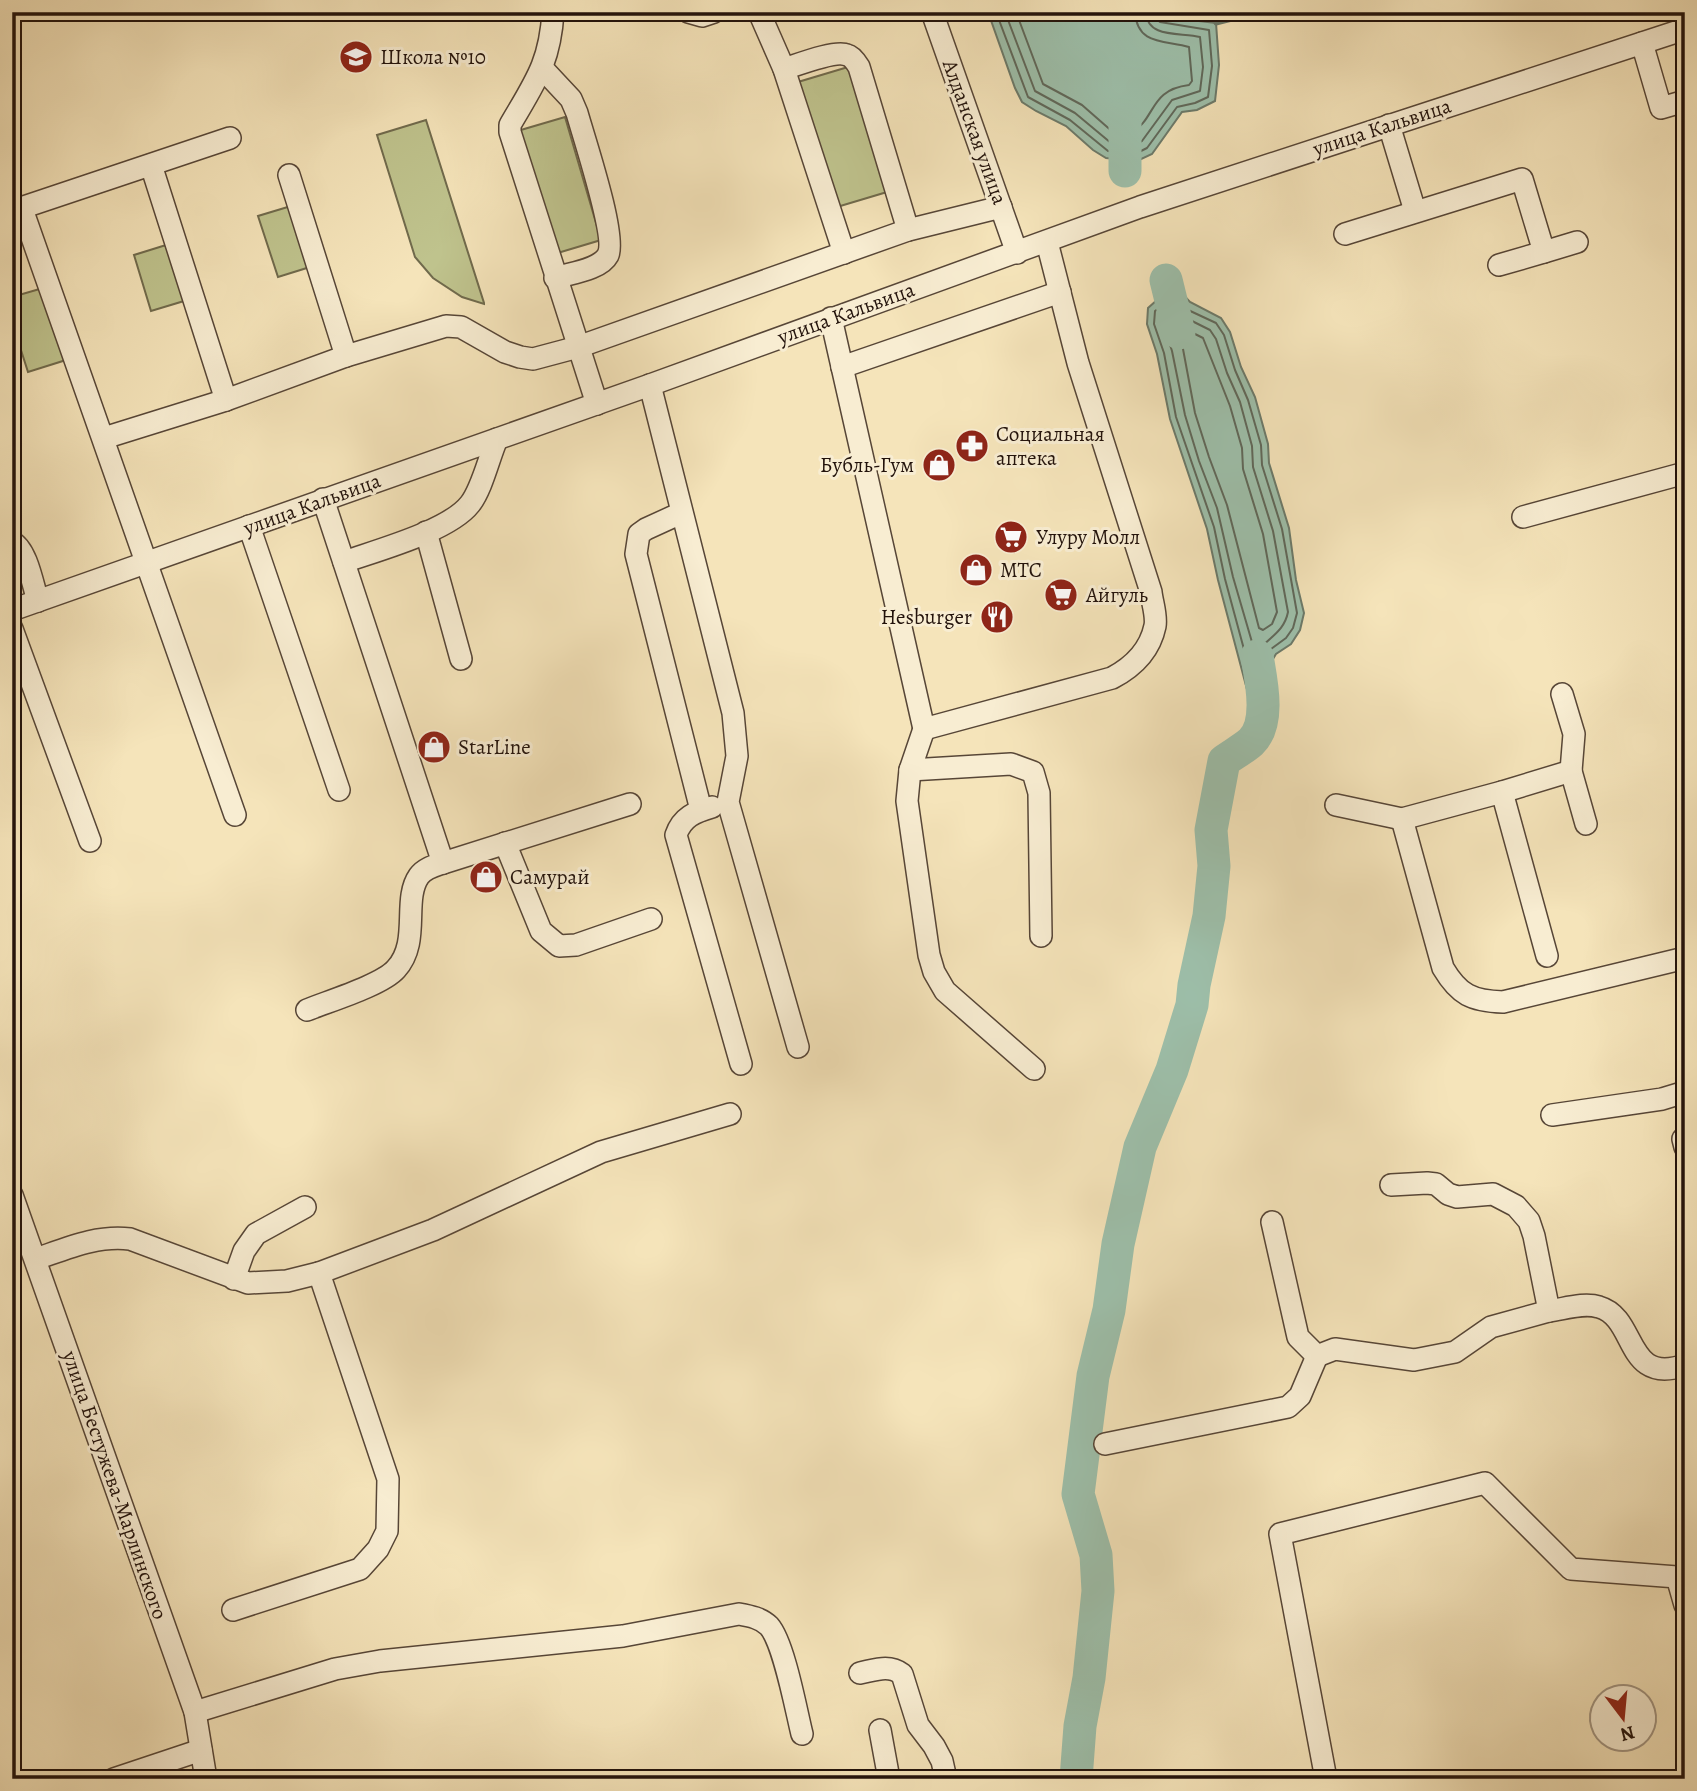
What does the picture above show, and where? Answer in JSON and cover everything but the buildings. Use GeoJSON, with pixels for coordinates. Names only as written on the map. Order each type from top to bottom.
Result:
{"type":"FeatureCollection","features":[{"type":"Feature","properties":{"kind":"street"},"geometry":{"type":"LineString","coordinates":[[553,12],[551,36],[542,68],[510,125],[510,132],[597,404]]}},
{"type":"Feature","properties":{"kind":"street"},"geometry":{"type":"LineString","coordinates":[[688,12],[702,16],[714,12]]}},
{"type":"Feature","properties":{"kind":"street"},"geometry":{"type":"LineString","coordinates":[[760,12],[784,69],[844,253]]}},
{"type":"Feature","properties":{"kind":"street","name":"Алданская улица"},"geometry":{"type":"LineString","coordinates":[[932,12],[1017,253]]}},
{"type":"Feature","properties":{"kind":"street","name":"улица Кальвица"},"geometry":{"type":"LineString","coordinates":[[12,610],[597,404],[1140,207],[1685,29]]}},
{"type":"Feature","properties":{"kind":"street"},"geometry":{"type":"LineString","coordinates":[[1642,43],[1661,108],[1685,101]]}},
{"type":"Feature","properties":{"kind":"street"},"geometry":{"type":"LineString","coordinates":[[784,69],[837,54],[847,55],[855,61],[908,230]]}},
{"type":"Feature","properties":{"kind":"street"},"geometry":{"type":"LineString","coordinates":[[542,68],[571,99],[577,113],[610,232],[609,254],[603,261],[555,278]]}},
{"type":"Feature","properties":{"kind":"street"},"geometry":{"type":"LineString","coordinates":[[1389,125],[1415,211]]}},
{"type":"Feature","properties":{"kind":"street"},"geometry":{"type":"LineString","coordinates":[[230,138],[17,210],[104,438],[235,815]]}},
{"type":"Feature","properties":{"kind":"street"},"geometry":{"type":"LineString","coordinates":[[151,165],[226,400]]}},
{"type":"Feature","properties":{"kind":"street"},"geometry":{"type":"LineString","coordinates":[[289,175],[346,356]]}},
{"type":"Feature","properties":{"kind":"street"},"geometry":{"type":"LineString","coordinates":[[1345,234],[1522,179],[1544,252]]}},
{"type":"Feature","properties":{"kind":"street"},"geometry":{"type":"LineString","coordinates":[[104,438],[226,400],[346,356],[446,326],[461,327],[505,352],[520,358],[533,359],[578,347],[908,230],[1001,207]]}},
{"type":"Feature","properties":{"kind":"street"},"geometry":{"type":"LineString","coordinates":[[924,729],[1112,678],[1130,668],[1146,649],[1155,624],[1151,592],[1078,363],[1047,242]]}},
{"type":"Feature","properties":{"kind":"street"},"geometry":{"type":"LineString","coordinates":[[1499,265],[1577,242]]}},
{"type":"Feature","properties":{"kind":"street"},"geometry":{"type":"LineString","coordinates":[[842,368],[1060,292]]}},
{"type":"Feature","properties":{"kind":"street"},"geometry":{"type":"LineString","coordinates":[[831,318],[924,729],[910,770],[907,801],[929,955],[934,972],[945,991],[1034,1069]]}},
{"type":"Feature","properties":{"kind":"street"},"geometry":{"type":"LineString","coordinates":[[650,385],[733,713],[737,756],[728,802],[798,1047]]}},
{"type":"Feature","properties":{"kind":"street"},"geometry":{"type":"LineString","coordinates":[[344,562],[444,525],[460,514],[472,501],[496,439]]}},
{"type":"Feature","properties":{"kind":"street"},"geometry":{"type":"LineString","coordinates":[[1523,517],[1685,473]]}},
{"type":"Feature","properties":{"kind":"street"},"geometry":{"type":"LineString","coordinates":[[323,499],[443,863]]}},
{"type":"Feature","properties":{"kind":"street"},"geometry":{"type":"LineString","coordinates":[[681,513],[639,534],[636,554],[701,810]]}},
{"type":"Feature","properties":{"kind":"street"},"geometry":{"type":"LineString","coordinates":[[249,526],[339,790]]}},
{"type":"Feature","properties":{"kind":"street"},"geometry":{"type":"LineString","coordinates":[[426,532],[461,659]]}},
{"type":"Feature","properties":{"kind":"street"},"geometry":{"type":"LineString","coordinates":[[12,542],[18,545],[23,555],[38,601]]}},
{"type":"Feature","properties":{"kind":"street"},"geometry":{"type":"LineString","coordinates":[[12,629],[90,841]]}},
{"type":"Feature","properties":{"kind":"street"},"geometry":{"type":"LineString","coordinates":[[1562,694],[1574,734],[1571,771],[1586,824]]}},
{"type":"Feature","properties":{"kind":"street"},"geometry":{"type":"LineString","coordinates":[[910,770],[1011,764],[1032,772],[1039,793],[1041,936]]}},
{"type":"Feature","properties":{"kind":"street"},"geometry":{"type":"LineString","coordinates":[[1336,806],[1402,819],[1571,771]]}},
{"type":"Feature","properties":{"kind":"street"},"geometry":{"type":"LineString","coordinates":[[1502,792],[1547,956]]}},
{"type":"Feature","properties":{"kind":"street"},"geometry":{"type":"LineString","coordinates":[[728,802],[687,817],[676,835],[741,1064]]}},
{"type":"Feature","properties":{"kind":"street"},"geometry":{"type":"LineString","coordinates":[[307,1010],[385,978],[397,969],[410,940],[414,888],[419,876],[428,868],[630,804]]}},
{"type":"Feature","properties":{"kind":"street"},"geometry":{"type":"LineString","coordinates":[[1402,819],[1443,968],[1452,984],[1469,997],[1503,1002],[1685,958]]}},
{"type":"Feature","properties":{"kind":"street"},"geometry":{"type":"LineString","coordinates":[[505,843],[541,931],[559,946],[576,944],[651,919]]}},
{"type":"Feature","properties":{"kind":"street"},"geometry":{"type":"LineString","coordinates":[[1552,1115],[1662,1099],[1685,1092]]}},
{"type":"Feature","properties":{"kind":"street"},"geometry":{"type":"LineString","coordinates":[[36,1259],[111,1236],[130,1239],[248,1283],[286,1281],[319,1273],[433,1230],[601,1152],[730,1114]]}},
{"type":"Feature","properties":{"kind":"street"},"geometry":{"type":"LineString","coordinates":[[1391,1185],[1436,1184],[1448,1194],[1457,1197],[1493,1194],[1523,1211],[1531,1229],[1549,1311]]}},
{"type":"Feature","properties":{"kind":"street","name":"улица Бестужева-Марлинского"},"geometry":{"type":"LineString","coordinates":[[12,1195],[195,1712],[206,1779]]}},
{"type":"Feature","properties":{"kind":"street"},"geometry":{"type":"LineString","coordinates":[[234,1279],[244,1251],[256,1234],[305,1207]]}},
{"type":"Feature","properties":{"kind":"street"},"geometry":{"type":"LineString","coordinates":[[1272,1222],[1298,1337],[1317,1356]]}},
{"type":"Feature","properties":{"kind":"street"},"geometry":{"type":"LineString","coordinates":[[233,1610],[360,1569],[378,1549],[387,1531],[388,1479],[319,1273]]}},
{"type":"Feature","properties":{"kind":"street"},"geometry":{"type":"LineString","coordinates":[[1105,1444],[1288,1407],[1300,1396],[1317,1356],[1335,1349],[1414,1360],[1455,1352],[1491,1327],[1549,1311],[1592,1305],[1602,1307],[1619,1322],[1641,1360],[1652,1367],[1664,1369],[1685,1365]]}},
{"type":"Feature","properties":{"kind":"street"},"geometry":{"type":"LineString","coordinates":[[1326,1779],[1280,1534],[1485,1483],[1571,1569],[1681,1577],[1685,1605]]}},
{"type":"Feature","properties":{"kind":"street"},"geometry":{"type":"LineString","coordinates":[[195,1712],[335,1669],[380,1661],[612,1637],[739,1614],[754,1616],[769,1625],[778,1639],[802,1734]]}},
{"type":"Feature","properties":{"kind":"street"},"geometry":{"type":"LineString","coordinates":[[860,1673],[888,1667],[895,1668],[902,1674],[919,1725],[934,1745],[942,1761],[946,1779]]}},
{"type":"Feature","properties":{"kind":"street"},"geometry":{"type":"LineString","coordinates":[[880,1730],[889,1779]]}},
{"type":"Feature","properties":{"kind":"street"},"geometry":{"type":"LineString","coordinates":[[114,1779],[201,1750]]}},
{"type":"Feature","properties":{"kind":"green space"},"geometry":{"type":"Polygon","coordinates":[[[848,67],[887,192],[837,207],[798,82],[848,67]]]}},
{"type":"Feature","properties":{"kind":"green space"},"geometry":{"type":"Polygon","coordinates":[[[565,117],[601,240],[551,255],[514,132],[565,117]]]}},
{"type":"Feature","properties":{"kind":"green space"},"geometry":{"type":"Polygon","coordinates":[[[426,120],[484,304],[462,297],[433,278],[415,257],[377,135],[426,120]]]}},
{"type":"Feature","properties":{"kind":"green space"},"geometry":{"type":"Polygon","coordinates":[[[291,206],[310,267],[278,277],[258,216],[291,206]]]}},
{"type":"Feature","properties":{"kind":"green space"},"geometry":{"type":"Polygon","coordinates":[[[166,245],[184,301],[151,311],[134,255],[166,245]]]}},
{"type":"Feature","properties":{"kind":"green space"},"geometry":{"type":"Polygon","coordinates":[[[43,288],[66,360],[28,372],[12,322],[12,297],[43,288]]]}},
{"type":"Feature","properties":{"kind":"water"},"geometry":{"type":"Polygon","coordinates":[[[988,12],[1152,12],[1173,18],[1216,23],[1219,65],[1215,101],[1197,110],[1182,112],[1152,154],[1137,161],[1106,158],[1066,126],[1022,102],[988,12]]]}},
{"type":"Feature","properties":{"kind":"water"},"geometry":{"type":"Polygon","coordinates":[[[1174,285],[1190,302],[1221,318],[1230,332],[1241,367],[1255,397],[1268,444],[1269,463],[1289,528],[1296,580],[1304,613],[1300,630],[1291,644],[1276,654],[1267,669],[1264,701],[1249,697],[1207,529],[1170,419],[1157,354],[1147,324],[1148,308],[1174,285]]]}},
{"type":"Feature","properties":{"kind":"waterway"},"geometry":{"type":"LineString","coordinates":[[1216,23],[1260,12]]}},
{"type":"Feature","properties":{"kind":"waterway"},"geometry":{"type":"LineString","coordinates":[[1122,115],[1125,119],[1125,171]]}},
{"type":"Feature","properties":{"kind":"waterway"},"geometry":{"type":"LineString","coordinates":[[1166,280],[1179,333]]}},
{"type":"Feature","properties":{"kind":"waterway"},"geometry":{"type":"LineString","coordinates":[[1076,1779],[1080,1726],[1089,1678],[1098,1591],[1096,1555],[1078,1494],[1093,1376],[1109,1310],[1118,1244],[1140,1147],[1172,1070],[1192,1005],[1209,916],[1214,866],[1211,830],[1224,761],[1251,742],[1261,724],[1263,701],[1257,656]]}},
{"type":"Feature","properties":{"kind":"place","name":"Школа №10"},"geometry":{"type":"Point","coordinates":[356,57]}},
{"type":"Feature","properties":{"kind":"place","name":"Социальная аптека"},"geometry":{"type":"Point","coordinates":[972,446]}},
{"type":"Feature","properties":{"kind":"place","name":"Бубль-Гум"},"geometry":{"type":"Point","coordinates":[939,465]}},
{"type":"Feature","properties":{"kind":"place","name":"Улуру Молл"},"geometry":{"type":"Point","coordinates":[1011,537]}},
{"type":"Feature","properties":{"kind":"place","name":"МТС"},"geometry":{"type":"Point","coordinates":[976,570]}},
{"type":"Feature","properties":{"kind":"place","name":"Айгуль"},"geometry":{"type":"Point","coordinates":[1061,595]}},
{"type":"Feature","properties":{"kind":"place","name":"Hesburger"},"geometry":{"type":"Point","coordinates":[997,617]}},
{"type":"Feature","properties":{"kind":"place","name":"StarLine"},"geometry":{"type":"Point","coordinates":[434,747]}},
{"type":"Feature","properties":{"kind":"place","name":"Самурай"},"geometry":{"type":"Point","coordinates":[486,877]}}]}
